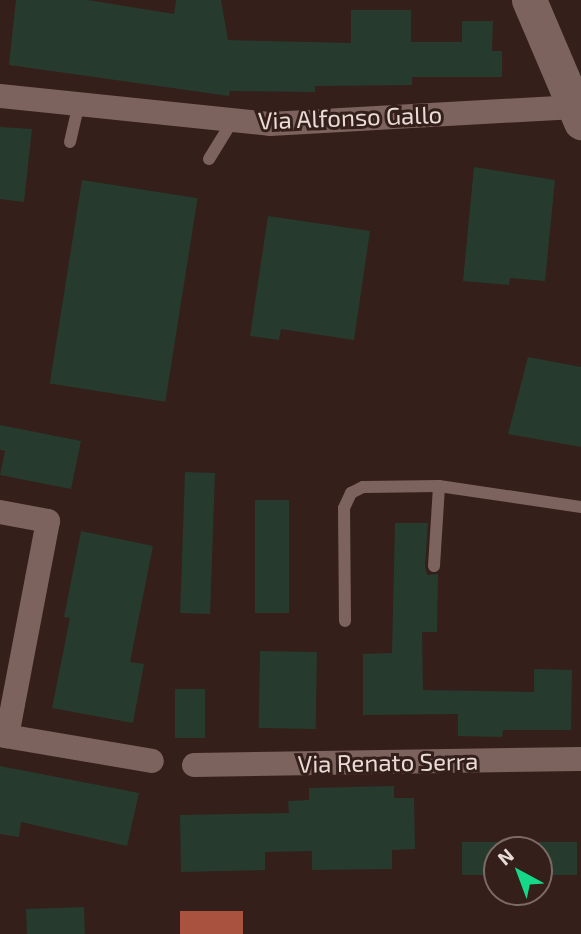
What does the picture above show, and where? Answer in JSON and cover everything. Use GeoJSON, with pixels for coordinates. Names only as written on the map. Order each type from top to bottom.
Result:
{"type":"FeatureCollection","features":[{"type":"Feature","properties":{"kind":"main road"},"geometry":{"type":"LineString","coordinates":[[529,0],[578,114]]}},
{"type":"Feature","properties":{"kind":"street","name":"Via Alfonso Gallo"},"geometry":{"type":"LineString","coordinates":[[0,96],[270,124],[578,114]]}},
{"type":"Feature","properties":{"kind":"street"},"geometry":{"type":"LineString","coordinates":[[0,512],[48,521],[4,736],[152,761]]}},
{"type":"Feature","properties":{"kind":"street","name":"Via Renato Serra"},"geometry":{"type":"LineString","coordinates":[[194,765],[581,759]]}},
{"type":"Feature","properties":{"kind":"lane"},"geometry":{"type":"LineString","coordinates":[[70,142],[79,104]]}},
{"type":"Feature","properties":{"kind":"lane"},"geometry":{"type":"LineString","coordinates":[[209,159],[233,120]]}},
{"type":"Feature","properties":{"kind":"lane"},"geometry":{"type":"LineString","coordinates":[[345,621],[344,508],[351,493],[363,486],[439,486],[581,507]]}},
{"type":"Feature","properties":{"kind":"lane"},"geometry":{"type":"LineString","coordinates":[[434,566],[439,486]]}},
{"type":"Feature","properties":{"kind":"shaded area"},"geometry":{"type":"Polygon","coordinates":[[[180,911],[243,911],[243,934],[180,934],[180,911]]]}},
{"type":"Feature","properties":{"kind":"building"},"geometry":{"type":"Polygon","coordinates":[[[16,0],[88,0],[174,14],[176,0],[221,0],[228,40],[351,43],[351,10],[411,10],[411,42],[462,42],[462,21],[493,21],[492,51],[502,51],[502,77],[412,77],[412,85],[315,86],[315,92],[230,91],[229,96],[9,65],[16,0]]]}},
{"type":"Feature","properties":{"kind":"building"},"geometry":{"type":"Polygon","coordinates":[[[0,127],[32,129],[24,202],[0,199],[0,127]]]}},
{"type":"Feature","properties":{"kind":"building"},"geometry":{"type":"Polygon","coordinates":[[[474,167],[555,180],[545,281],[510,278],[509,285],[463,281],[474,167]]]}},
{"type":"Feature","properties":{"kind":"building"},"geometry":{"type":"Polygon","coordinates":[[[82,180],[198,198],[165,402],[50,383],[82,180]]]}},
{"type":"Feature","properties":{"kind":"building"},"geometry":{"type":"Polygon","coordinates":[[[268,216],[370,231],[354,340],[281,329],[279,340],[250,336],[268,216]]]}},
{"type":"Feature","properties":{"kind":"building"},"geometry":{"type":"Polygon","coordinates":[[[528,357],[581,367],[581,447],[508,434],[528,357]]]}},
{"type":"Feature","properties":{"kind":"building"},"geometry":{"type":"Polygon","coordinates":[[[0,425],[81,441],[71,489],[0,475],[5,451],[0,450],[0,425]]]}},
{"type":"Feature","properties":{"kind":"building"},"geometry":{"type":"Polygon","coordinates":[[[185,472],[215,473],[210,614],[180,613],[185,472]]]}},
{"type":"Feature","properties":{"kind":"building"},"geometry":{"type":"Polygon","coordinates":[[[255,500],[289,500],[289,613],[255,613],[255,500]]]}},
{"type":"Feature","properties":{"kind":"building"},"geometry":{"type":"Polygon","coordinates":[[[395,523],[428,523],[425,566],[427,575],[438,574],[437,632],[422,632],[423,690],[534,692],[534,669],[572,670],[571,730],[503,730],[502,737],[458,736],[458,714],[363,715],[363,654],[392,653],[395,523]]]}},
{"type":"Feature","properties":{"kind":"building"},"geometry":{"type":"Polygon","coordinates":[[[81,531],[153,546],[130,662],[144,664],[133,723],[52,708],[70,618],[64,617],[81,531]]]}},
{"type":"Feature","properties":{"kind":"building"},"geometry":{"type":"Polygon","coordinates":[[[260,651],[317,652],[316,729],[259,728],[260,651]]]}},
{"type":"Feature","properties":{"kind":"building"},"geometry":{"type":"Polygon","coordinates":[[[175,689],[205,689],[205,738],[175,738],[175,689]]]}},
{"type":"Feature","properties":{"kind":"building"},"geometry":{"type":"Polygon","coordinates":[[[0,766],[139,793],[127,846],[21,822],[19,837],[0,834],[0,766]]]}},
{"type":"Feature","properties":{"kind":"building"},"geometry":{"type":"Polygon","coordinates":[[[394,786],[394,798],[414,798],[415,849],[392,850],[392,869],[312,870],[312,851],[265,852],[265,870],[181,872],[180,815],[289,813],[288,801],[309,800],[309,788],[394,786]]]}},
{"type":"Feature","properties":{"kind":"building"},"geometry":{"type":"Polygon","coordinates":[[[462,842],[483,842],[483,875],[462,875],[462,842]]]}},
{"type":"Feature","properties":{"kind":"building"},"geometry":{"type":"Polygon","coordinates":[[[553,842],[577,842],[577,875],[553,875],[553,842]]]}},
{"type":"Feature","properties":{"kind":"building"},"geometry":{"type":"Polygon","coordinates":[[[84,907],[85,934],[27,934],[26,909],[84,907]]]}}]}
